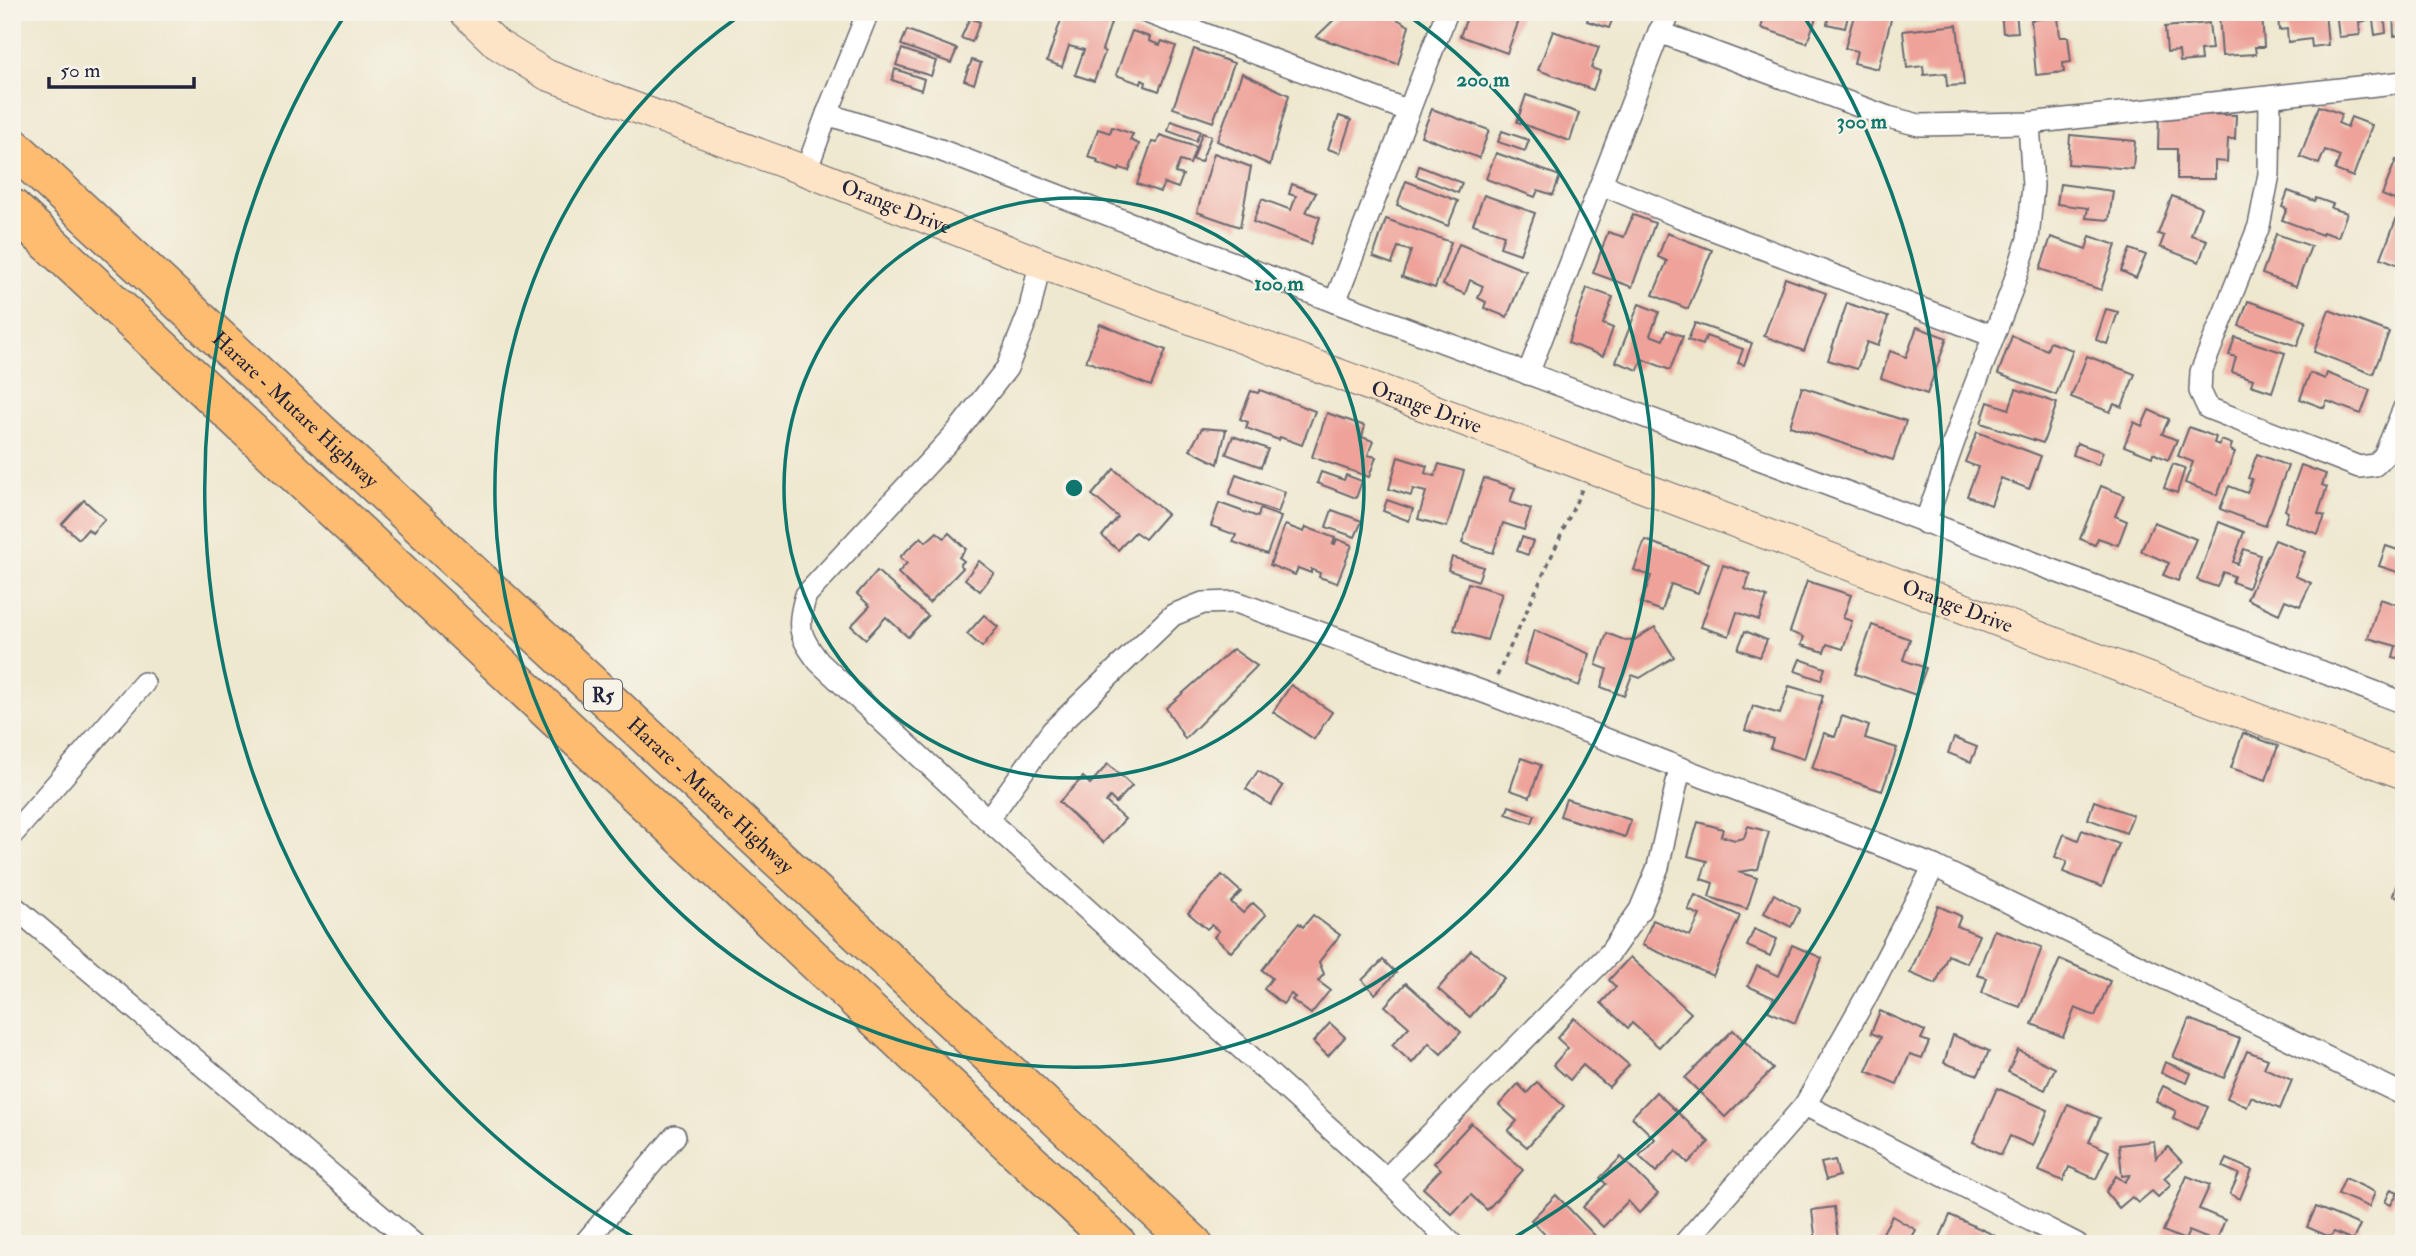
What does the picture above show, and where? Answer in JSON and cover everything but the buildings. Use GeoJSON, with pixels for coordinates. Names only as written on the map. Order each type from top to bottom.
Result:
{"type":"FeatureCollection","features":[{"type":"Feature","properties":{"kind":"highway","name":"Harare - Mutare Highway"},"geometry":{"type":"LineString","coordinates":[[12,146],[1193,1244]]}},
{"type":"Feature","properties":{"kind":"highway","name":"R5"},"geometry":{"type":"LineString","coordinates":[[12,208],[1117,1244]]}},
{"type":"Feature","properties":{"kind":"street","name":"Orange Drive"},"geometry":{"type":"LineString","coordinates":[[464,12],[497,44],[547,75],[806,171],[1040,263],[2404,774]]}},
{"type":"Feature","properties":{"kind":"street"},"geometry":{"type":"LineString","coordinates":[[806,171],[868,12]]}},
{"type":"Feature","properties":{"kind":"street"},"geometry":{"type":"LineString","coordinates":[[1146,12],[1409,111]]}},
{"type":"Feature","properties":{"kind":"street"},"geometry":{"type":"LineString","coordinates":[[1335,302],[1447,12]]}},
{"type":"Feature","properties":{"kind":"street"},"geometry":{"type":"LineString","coordinates":[[1528,374],[1659,33],[1671,12]]}},
{"type":"Feature","properties":{"kind":"street"},"geometry":{"type":"LineString","coordinates":[[1659,33],[1888,117],[1919,125],[2029,123],[2404,82]]}},
{"type":"Feature","properties":{"kind":"street"},"geometry":{"type":"LineString","coordinates":[[2270,97],[2269,174],[2259,226],[2201,372],[2200,391],[2208,408],[2359,467],[2375,465],[2384,456],[2404,408]]}},
{"type":"Feature","properties":{"kind":"street"},"geometry":{"type":"LineString","coordinates":[[827,114],[940,150],[1335,302],[2404,703]]}},
{"type":"Feature","properties":{"kind":"street"},"geometry":{"type":"LineString","coordinates":[[1925,523],[2028,239],[2033,186],[2029,123]]}},
{"type":"Feature","properties":{"kind":"street"},"geometry":{"type":"LineString","coordinates":[[1601,184],[1680,217],[1993,336]]}},
{"type":"Feature","properties":{"kind":"street"},"geometry":{"type":"LineString","coordinates":[[1040,263],[1029,313],[1007,368],[957,432],[806,595],[800,615],[802,641],[819,662],[988,820],[1386,1179],[1452,1244]]}},
{"type":"Feature","properties":{"kind":"street"},"geometry":{"type":"LineString","coordinates":[[988,820],[1052,732],[1173,615],[1203,603],[1236,602],[1489,694],[1934,866],[2404,1095]]}},
{"type":"Feature","properties":{"kind":"street"},"geometry":{"type":"LineString","coordinates":[[12,835],[144,683]]}},
{"type":"Feature","properties":{"kind":"street"},"geometry":{"type":"LineString","coordinates":[[1386,1179],[1609,954],[1640,911],[1658,867],[1680,769]]}},
{"type":"Feature","properties":{"kind":"street"},"geometry":{"type":"LineString","coordinates":[[1684,1244],[1805,1105],[1865,999],[1934,866]]}},
{"type":"Feature","properties":{"kind":"street"},"geometry":{"type":"LineString","coordinates":[[12,905],[414,1244]]}},
{"type":"Feature","properties":{"kind":"street"},"geometry":{"type":"LineString","coordinates":[[1805,1105],[2077,1244]]}},
{"type":"Feature","properties":{"kind":"street"},"geometry":{"type":"LineString","coordinates":[[584,1244],[675,1136]]}},
{"type":"Feature","properties":{"kind":"path"},"geometry":{"type":"LineString","coordinates":[[1489,694],[1591,468]]}}]}
